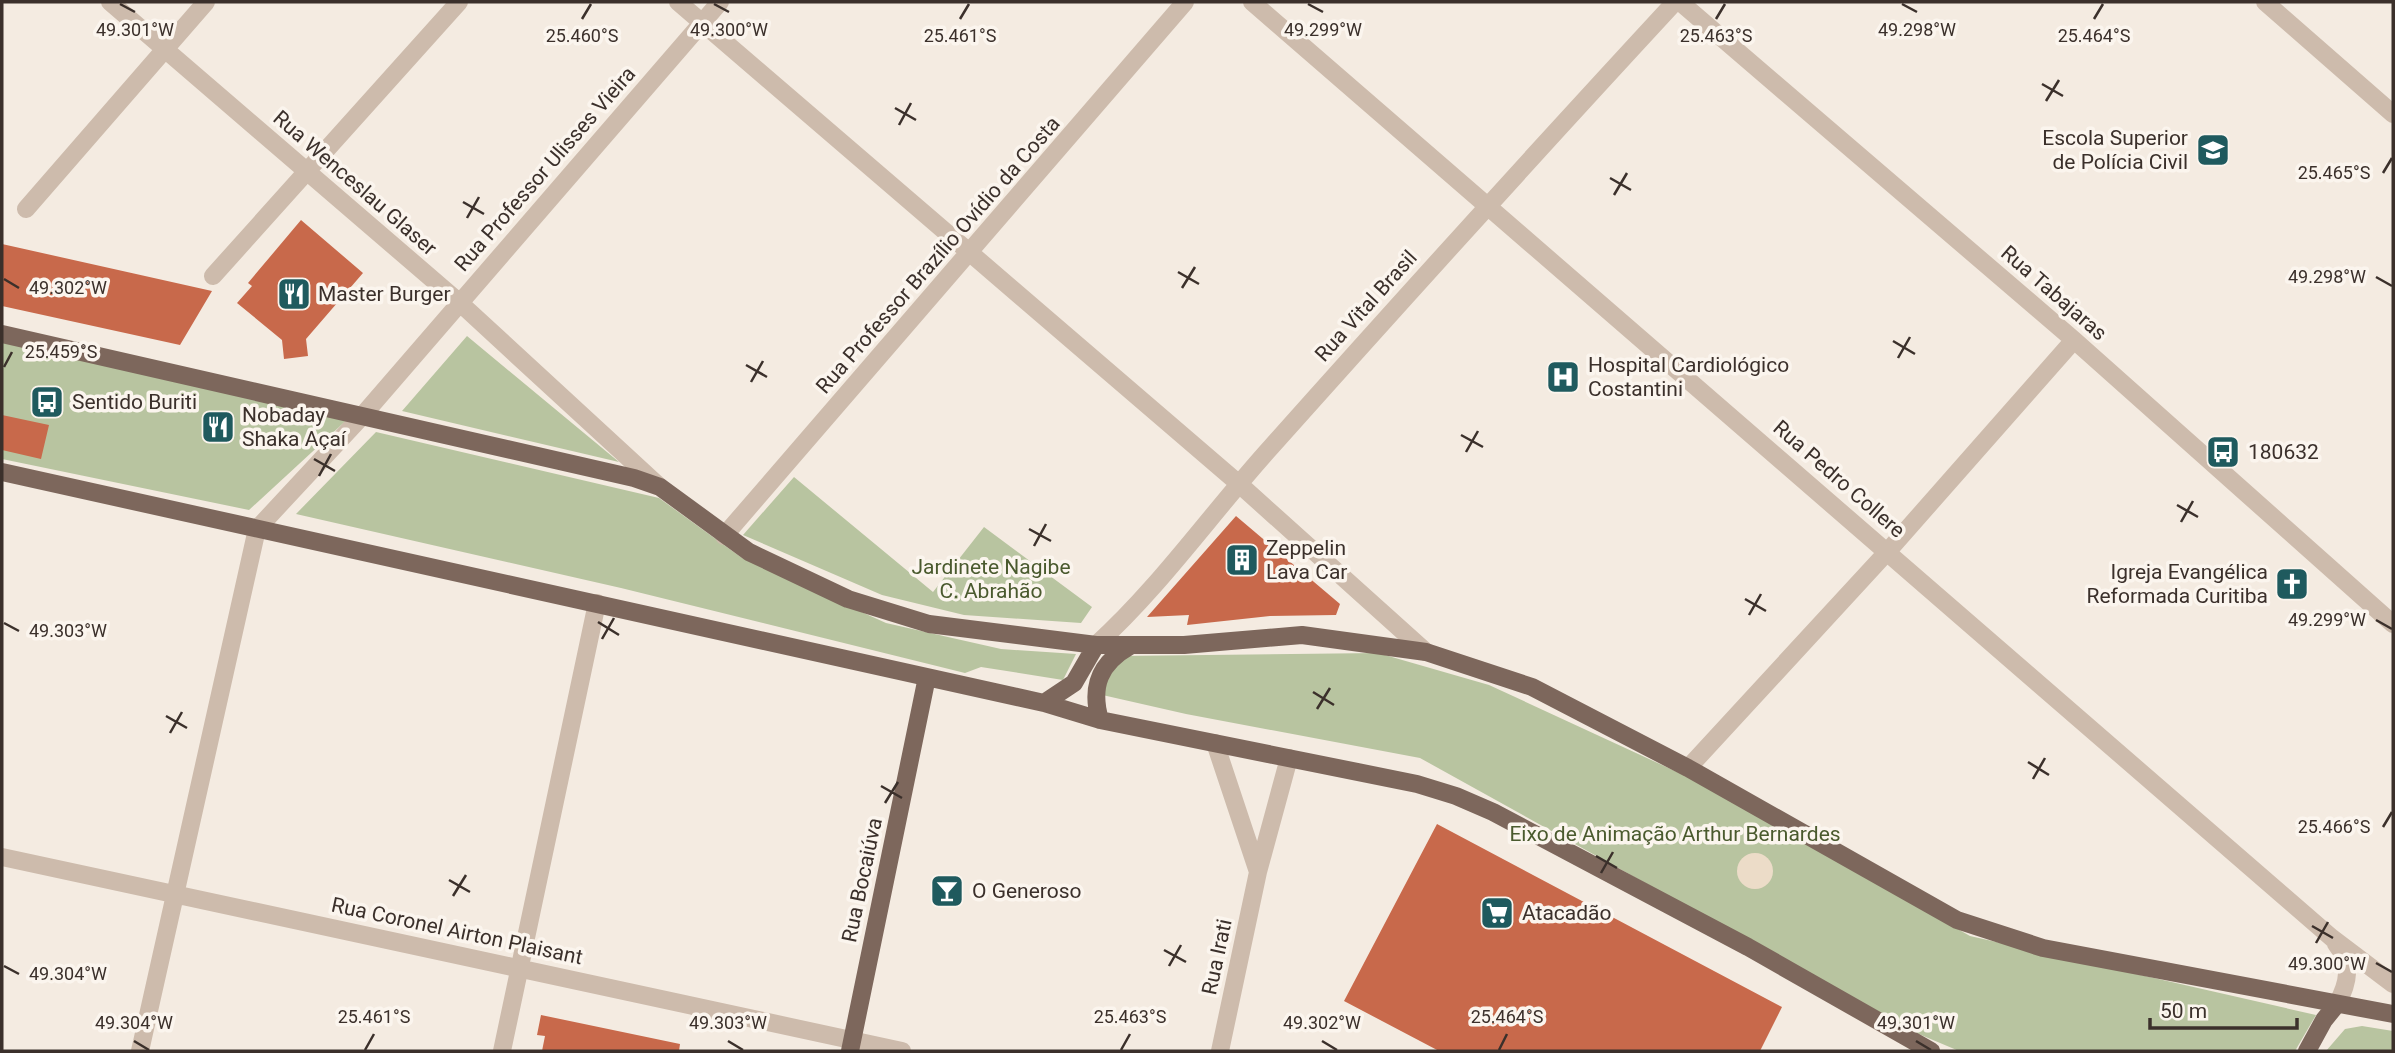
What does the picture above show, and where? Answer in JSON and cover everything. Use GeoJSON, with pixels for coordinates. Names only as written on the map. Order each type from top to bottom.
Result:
{"type":"FeatureCollection","features":[{"type":"Feature","properties":{"kind":"main road"},"geometry":{"type":"LineString","coordinates":[[2,334],[511,448],[660,487],[749,552],[848,598],[929,624],[1096,645],[1130,646],[1302,635],[1426,652],[1532,687],[1688,768],[1941,912],[1990,932],[2043,948],[2393,1014]]}},
{"type":"Feature","properties":{"kind":"main road"},"geometry":{"type":"LineString","coordinates":[[2,472],[1044,703],[1100,720],[1417,784],[1493,812],[1748,947],[1931,1051]]}},
{"type":"Feature","properties":{"kind":"main road"},"geometry":{"type":"LineString","coordinates":[[1044,703],[1074,683],[1096,645]]}},
{"type":"Feature","properties":{"kind":"main road"},"geometry":{"type":"LineString","coordinates":[[1100,720],[1095,695],[1101,671],[1114,655],[1130,646]]}},
{"type":"Feature","properties":{"kind":"main road","name":"Rua Bocaiúva"},"geometry":{"type":"LineString","coordinates":[[851,1046],[927,677]]}},
{"type":"Feature","properties":{"kind":"main road"},"geometry":{"type":"LineString","coordinates":[[2307,1051],[2337,1004]]}},
{"type":"Feature","properties":{"kind":"street","name":"Rua Wenceslau Glaser"},"geometry":{"type":"LineString","coordinates":[[110,2],[460,303],[660,487]]}},
{"type":"Feature","properties":{"kind":"street"},"geometry":{"type":"LineString","coordinates":[[26,209],[206,2]]}},
{"type":"Feature","properties":{"kind":"street"},"geometry":{"type":"LineString","coordinates":[[213,276],[459,2]]}},
{"type":"Feature","properties":{"kind":"street"},"geometry":{"type":"LineString","coordinates":[[678,2],[1238,484],[1426,652]]}},
{"type":"Feature","properties":{"kind":"street","name":"Rua Professor Ulisses Vieira"},"geometry":{"type":"LineString","coordinates":[[257,529],[363,415],[720,2]]}},
{"type":"Feature","properties":{"kind":"street","name":"Rua Professor Brazílio Ovídio da Costa"},"geometry":{"type":"LineString","coordinates":[[724,536],[1185,2]]}},
{"type":"Feature","properties":{"kind":"street","name":"Rua Pedro Collere"},"geometry":{"type":"LineString","coordinates":[[1252,2],[2332,938],[2393,984]]}},
{"type":"Feature","properties":{"kind":"street","name":"Rua Vital Brasil"},"geometry":{"type":"LineString","coordinates":[[1096,645],[1120,623],[1238,484],[1487,205],[1677,2]]}},
{"type":"Feature","properties":{"kind":"street","name":"Rua Tabajaras"},"geometry":{"type":"LineString","coordinates":[[1677,2],[2074,340],[2393,624]]}},
{"type":"Feature","properties":{"kind":"street"},"geometry":{"type":"LineString","coordinates":[[2264,2],[2393,114]]}},
{"type":"Feature","properties":{"kind":"street"},"geometry":{"type":"LineString","coordinates":[[1688,768],[1888,551],[2074,340]]}},
{"type":"Feature","properties":{"kind":"street"},"geometry":{"type":"LineString","coordinates":[[140,1051],[257,529]]}},
{"type":"Feature","properties":{"kind":"street"},"geometry":{"type":"LineString","coordinates":[[502,1051],[597,603]]}},
{"type":"Feature","properties":{"kind":"street"},"geometry":{"type":"LineString","coordinates":[[1215,743],[1258,872]]}},
{"type":"Feature","properties":{"kind":"street","name":"Rua Irati"},"geometry":{"type":"LineString","coordinates":[[1220,1051],[1258,872],[1289,758]]}},
{"type":"Feature","properties":{"kind":"street","name":"Rua Coronel Airton Plaisant"},"geometry":{"type":"LineString","coordinates":[[2,857],[518,967],[851,1046],[902,1051]]}},
{"type":"Feature","properties":{"kind":"street","name":"Rua Pedro Collere"},"geometry":{"type":"LineString","coordinates":[[2332,938],[2343,952],[2348,970],[2347,987],[2337,1004]]}},
{"type":"Feature","properties":{"kind":"green space"},"geometry":{"type":"Polygon","coordinates":[[[467,336],[619,462],[402,411],[467,336]]]}},
{"type":"Feature","properties":{"kind":"green space"},"geometry":{"type":"Polygon","coordinates":[[[2,340],[350,417],[249,510],[2,459],[2,340]]]}},
{"type":"Feature","properties":{"kind":"green space"},"geometry":{"type":"Polygon","coordinates":[[[376,432],[659,498],[742,558],[886,623],[1001,649],[1076,654],[1063,680],[981,667],[965,673],[621,588],[296,514],[376,432]]]}},
{"type":"Feature","properties":{"kind":"green space","name":"Jardinete Nagibe C. Abrahão"},"geometry":{"type":"Polygon","coordinates":[[[794,477],[933,592],[984,527],[1092,607],[1081,623],[964,615],[882,595],[743,535],[794,477]]]}},
{"type":"Feature","properties":{"kind":"green space","name":"Eixo de Animação Arthur Bernardes"},"geometry":{"type":"Polygon","coordinates":[[[1378,653],[1489,685],[1701,783],[1970,936],[2316,1015],[2295,1051],[1959,1051],[1914,1032],[1420,758],[1186,714],[1098,694],[1121,656],[1378,653]]]}},
{"type":"Feature","properties":{"kind":"green space"},"geometry":{"type":"Polygon","coordinates":[[[2362,1026],[2393,1031],[2393,1051],[2326,1051],[2345,1029],[2362,1026]]]}},
{"type":"Feature","properties":{"kind":"shaded area"},"geometry":{"type":"Polygon","coordinates":[[[1755,853],[1768,858],[1773,871],[1768,884],[1755,889],[1742,884],[1737,871],[1742,858],[1755,853]]]}},
{"type":"Feature","properties":{"kind":"building","name":"Master Burger"},"geometry":{"type":"Polygon","coordinates":[[[301,220],[363,273],[306,339],[308,356],[284,359],[282,340],[237,303],[252,286],[248,283],[301,220]]]}},
{"type":"Feature","properties":{"kind":"building"},"geometry":{"type":"Polygon","coordinates":[[[2,244],[212,291],[180,345],[2,306],[2,244]]]}},
{"type":"Feature","properties":{"kind":"building"},"geometry":{"type":"Polygon","coordinates":[[[2,415],[49,425],[41,459],[2,450],[2,415]]]}},
{"type":"Feature","properties":{"kind":"building","name":"Nobaday Shaka Açaí"},"geometry":{"type":"Polygon","coordinates":[[[210,417],[229,421],[227,436],[208,433],[210,417]]]}},
{"type":"Feature","properties":{"kind":"building","name":"Zeppelin Lava Car"},"geometry":{"type":"Polygon","coordinates":[[[1236,516],[1340,604],[1336,615],[1270,616],[1187,625],[1189,615],[1147,617],[1236,516]]]}},
{"type":"Feature","properties":{"kind":"building","name":"Atacadão"},"geometry":{"type":"Polygon","coordinates":[[[1437,824],[1782,1007],[1760,1051],[1439,1051],[1344,1001],[1437,824]]]}},
{"type":"Feature","properties":{"kind":"building"},"geometry":{"type":"Polygon","coordinates":[[[541,1015],[680,1044],[679,1051],[542,1051],[545,1036],[537,1035],[541,1015]]]}},
{"type":"Feature","properties":{"kind":"place","name":"Escola Superior de Polícia Civil"},"geometry":{"type":"Point","coordinates":[2213,150]}},
{"type":"Feature","properties":{"kind":"place","name":"Master Burger"},"geometry":{"type":"Point","coordinates":[294,294]}},
{"type":"Feature","properties":{"kind":"place","name":"Hospital Cardiológico Costantini"},"geometry":{"type":"Point","coordinates":[1563,377]}},
{"type":"Feature","properties":{"kind":"place","name":"Sentido Buriti"},"geometry":{"type":"Point","coordinates":[47,402]}},
{"type":"Feature","properties":{"kind":"place","name":"Nobaday Shaka Açaí"},"geometry":{"type":"Point","coordinates":[218,427]}},
{"type":"Feature","properties":{"kind":"place","name":"180632"},"geometry":{"type":"Point","coordinates":[2223,452]}},
{"type":"Feature","properties":{"kind":"place","name":"Zeppelin Lava Car"},"geometry":{"type":"Point","coordinates":[1242,560]}},
{"type":"Feature","properties":{"kind":"place","name":"Igreja Evangélica Reformada Curitiba"},"geometry":{"type":"Point","coordinates":[2292,584]}},
{"type":"Feature","properties":{"kind":"place","name":"O Generoso"},"geometry":{"type":"Point","coordinates":[947,891]}},
{"type":"Feature","properties":{"kind":"place","name":"Atacadão"},"geometry":{"type":"Point","coordinates":[1497,913]}}]}
